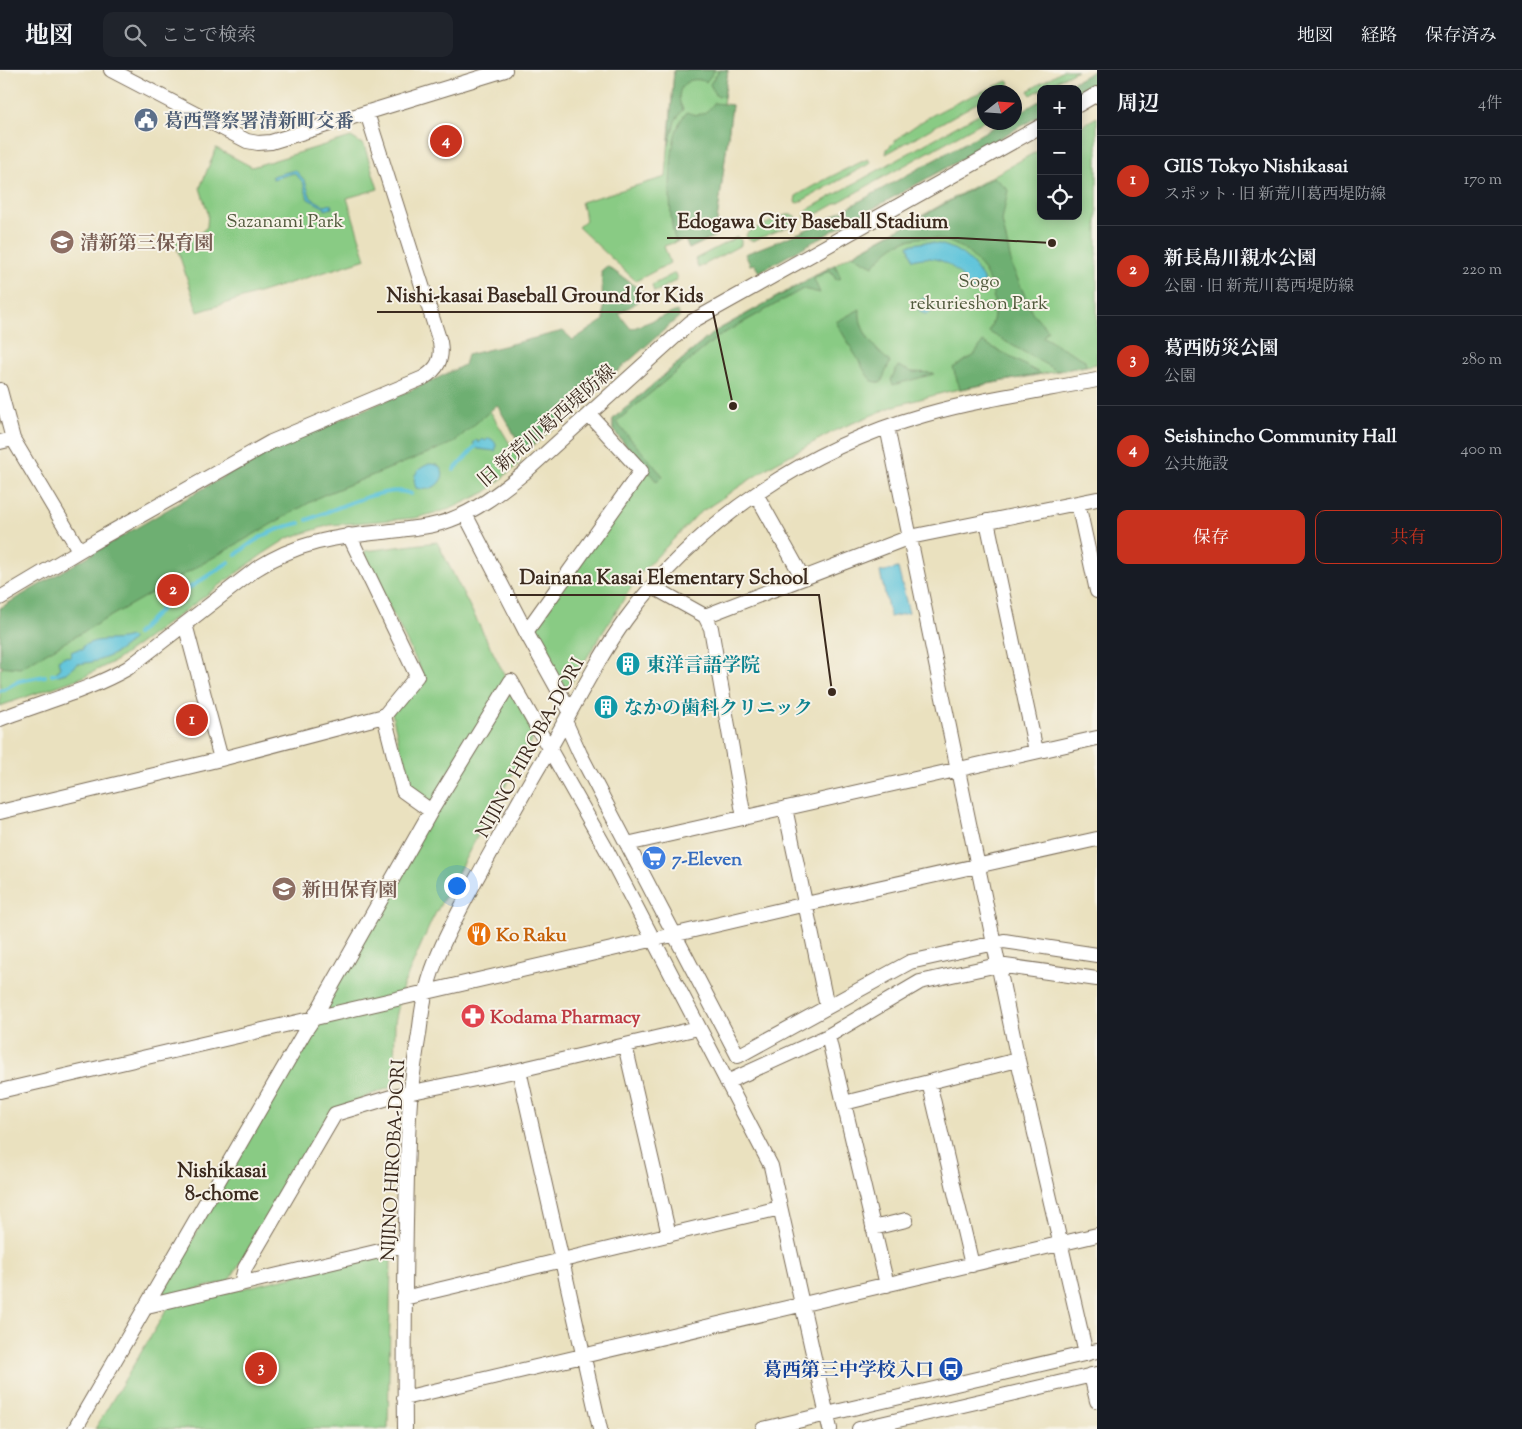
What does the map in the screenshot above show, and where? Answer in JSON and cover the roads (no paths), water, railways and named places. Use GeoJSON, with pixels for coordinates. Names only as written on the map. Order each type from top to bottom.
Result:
{"type":"FeatureCollection","features":[{"type":"Feature","properties":{"kind":"street"},"geometry":{"type":"LineString","coordinates":[[111,70],[247,141],[253,142],[271,142],[505,70]]}},
{"type":"Feature","properties":{"kind":"street"},"geometry":{"type":"LineString","coordinates":[[1082,102],[1097,94]]}},
{"type":"Feature","properties":{"kind":"street"},"geometry":{"type":"LineString","coordinates":[[0,598],[79,550],[271,442],[423,378],[433,372],[439,364],[442,353],[440,342],[366,113]]}},
{"type":"Feature","properties":{"kind":"street","name":"旧 新荒川葛西堤防線"},"geometry":{"type":"LineString","coordinates":[[0,720],[93,686],[128,668],[256,569],[276,556],[298,547],[349,535],[423,527],[465,514],[496,496],[524,473],[692,322],[1037,128]]}},
{"type":"Feature","properties":{"kind":"street","name":"NIJINO HIROBA-DORI"},"geometry":{"type":"LineString","coordinates":[[405,1429],[404,1298],[410,1093],[425,993],[449,930],[514,809],[606,648],[653,587],[676,561],[702,537],[756,494],[819,456],[887,426],[922,415],[958,406],[1097,380]]}},
{"type":"Feature","properties":{"kind":"street"},"geometry":{"type":"LineString","coordinates":[[0,390],[6,440],[79,550]]}},
{"type":"Feature","properties":{"kind":"street"},"geometry":{"type":"LineString","coordinates":[[526,632],[641,471],[588,414]]}},
{"type":"Feature","properties":{"kind":"street"},"geometry":{"type":"LineString","coordinates":[[763,1429],[1091,1353],[1060,1244],[1018,1060],[887,426]]}},
{"type":"Feature","properties":{"kind":"street"},"geometry":{"type":"LineString","coordinates":[[756,494],[803,578]]}},
{"type":"Feature","properties":{"kind":"street"},"geometry":{"type":"LineString","coordinates":[[705,616],[910,537],[1097,499]]}},
{"type":"Feature","properties":{"kind":"street"},"geometry":{"type":"LineString","coordinates":[[1078,503],[1097,591]]}},
{"type":"Feature","properties":{"kind":"street"},"geometry":{"type":"LineString","coordinates":[[465,514],[526,632],[627,844],[738,1056],[910,962],[1004,941],[1097,956]]}},
{"type":"Feature","properties":{"kind":"street"},"geometry":{"type":"LineString","coordinates":[[987,521],[1036,751]]}},
{"type":"Feature","properties":{"kind":"street"},"geometry":{"type":"LineString","coordinates":[[0,812],[384,716],[417,676],[349,535]]}},
{"type":"Feature","properties":{"kind":"street"},"geometry":{"type":"LineString","coordinates":[[653,587],[705,616],[711,628],[744,818]]}},
{"type":"Feature","properties":{"kind":"street"},"geometry":{"type":"LineString","coordinates":[[186,624],[221,758]]}},
{"type":"Feature","properties":{"kind":"street"},"geometry":{"type":"LineString","coordinates":[[75,1429],[304,1031],[313,1019],[431,811],[511,681],[605,847],[771,1166],[830,1429]]}},
{"type":"Feature","properties":{"kind":"street"},"geometry":{"type":"LineString","coordinates":[[384,716],[403,791],[431,811]]}},
{"type":"Feature","properties":{"kind":"street"},"geometry":{"type":"LineString","coordinates":[[627,844],[1097,738]]}},
{"type":"Feature","properties":{"kind":"street"},"geometry":{"type":"LineString","coordinates":[[785,808],[828,1007]]}},
{"type":"Feature","properties":{"kind":"street"},"geometry":{"type":"LineString","coordinates":[[1,1088],[313,1019],[674,934],[1097,839]]}},
{"type":"Feature","properties":{"kind":"street"},"geometry":{"type":"LineString","coordinates":[[727,1082],[828,1036],[920,982],[998,965],[1097,978]]}},
{"type":"Feature","properties":{"kind":"street"},"geometry":{"type":"LineString","coordinates":[[241,1284],[244,1268],[335,1114],[410,1093],[519,1070],[698,1028]]}},
{"type":"Feature","properties":{"kind":"street"},"geometry":{"type":"LineString","coordinates":[[828,1036],[887,1285]]}},
{"type":"Feature","properties":{"kind":"street"},"geometry":{"type":"LineString","coordinates":[[625,1045],[669,1235]]}},
{"type":"Feature","properties":{"kind":"street"},"geometry":{"type":"LineString","coordinates":[[844,1103],[1018,1060]]}},
{"type":"Feature","properties":{"kind":"street"},"geometry":{"type":"LineString","coordinates":[[519,1070],[600,1429]]}},
{"type":"Feature","properties":{"kind":"street"},"geometry":{"type":"LineString","coordinates":[[929,1082],[972,1265]]}},
{"type":"Feature","properties":{"kind":"street"},"geometry":{"type":"LineString","coordinates":[[404,1298],[780,1208]]}},
{"type":"Feature","properties":{"kind":"street"},"geometry":{"type":"LineString","coordinates":[[873,1228],[906,1220]]}},
{"type":"Feature","properties":{"kind":"street"},"geometry":{"type":"LineString","coordinates":[[404,1398],[1097,1235]]}},
{"type":"Feature","properties":{"kind":"street"},"geometry":{"type":"LineString","coordinates":[[147,1306],[405,1246]]}},
{"type":"Feature","properties":{"kind":"street"},"geometry":{"type":"LineString","coordinates":[[859,1429],[1094,1374],[1097,1401]]}},
{"type":"Feature","properties":{"kind":"water"},"geometry":{"type":"Polygon","coordinates":[[[295,170],[305,181],[311,198],[325,206],[331,204],[332,208],[325,210],[325,208],[308,199],[303,182],[294,173],[273,179],[272,176],[295,170]]]}},
{"type":"Feature","properties":{"kind":"water"},"geometry":{"type":"Polygon","coordinates":[[[926,242],[946,246],[969,260],[986,285],[970,290],[954,269],[940,260],[922,258],[913,260],[908,245],[926,242]]]}},
{"type":"Feature","properties":{"kind":"water"},"geometry":{"type":"Polygon","coordinates":[[[926,298],[934,306],[926,314],[918,306],[926,298]]]}},
{"type":"Feature","properties":{"kind":"water"},"geometry":{"type":"Polygon","coordinates":[[[489,438],[495,443],[495,451],[478,449],[473,443],[477,440],[479,443],[483,439],[485,441],[489,438]]]}},
{"type":"Feature","properties":{"kind":"water"},"geometry":{"type":"Polygon","coordinates":[[[429,464],[437,465],[441,468],[443,473],[442,479],[433,487],[425,489],[416,488],[414,479],[416,473],[429,464]]]}},
{"type":"Feature","properties":{"kind":"water"},"geometry":{"type":"Polygon","coordinates":[[[898,568],[909,613],[890,617],[880,572],[898,568]]]}},
{"type":"Feature","properties":{"kind":"water"},"geometry":{"type":"Polygon","coordinates":[[[130,637],[133,639],[114,654],[93,662],[77,664],[66,673],[56,676],[56,672],[60,667],[58,660],[65,656],[70,657],[71,652],[83,649],[83,646],[95,641],[118,640],[130,637]]]}},
{"type":"Feature","properties":{"kind":"waterway"},"geometry":{"type":"LineString","coordinates":[[454,470],[476,446]]}},
{"type":"Feature","properties":{"kind":"waterway"},"geometry":{"type":"LineString","coordinates":[[307,520],[375,495],[401,491],[411,494]]}},
{"type":"Feature","properties":{"kind":"waterway"},"geometry":{"type":"LineString","coordinates":[[236,555],[266,534],[300,523]]}},
{"type":"Feature","properties":{"kind":"waterway"},"geometry":{"type":"LineString","coordinates":[[180,594],[229,562]]}},
{"type":"Feature","properties":{"kind":"waterway"},"geometry":{"type":"LineString","coordinates":[[137,634],[171,599]]}},
{"type":"Feature","properties":{"kind":"waterway"},"geometry":{"type":"LineString","coordinates":[[52,675],[56,674]]}},
{"type":"Feature","properties":{"kind":"waterway"},"geometry":{"type":"LineString","coordinates":[[0,691],[19,681],[45,676]]}},
{"type":"Feature","properties":{"kind":"place","name":"葛西警察署清新町交番"},"geometry":{"type":"Point","coordinates":[146,120]}},
{"type":"Feature","properties":{"kind":"place","name":"Seishincho Community Hall"},"geometry":{"type":"Point","coordinates":[446,141]}},
{"type":"Feature","properties":{"kind":"place","name":"清新第三保育園"},"geometry":{"type":"Point","coordinates":[62,242]}},
{"type":"Feature","properties":{"kind":"place","name":"Edogawa City Baseball Stadium"},"geometry":{"type":"Point","coordinates":[1052,243]}},
{"type":"Feature","properties":{"kind":"place","name":"Nishi-kasai Baseball Ground for Kids"},"geometry":{"type":"Point","coordinates":[733,406]}},
{"type":"Feature","properties":{"kind":"place","name":"新長島川親水公園"},"geometry":{"type":"Point","coordinates":[173,590]}},
{"type":"Feature","properties":{"kind":"place","name":"東洋言語学院"},"geometry":{"type":"Point","coordinates":[628,664]}},
{"type":"Feature","properties":{"kind":"place","name":"Dainana Kasai Elementary School"},"geometry":{"type":"Point","coordinates":[832,692]}},
{"type":"Feature","properties":{"kind":"place","name":"なかの歯科クリニック"},"geometry":{"type":"Point","coordinates":[606,707]}},
{"type":"Feature","properties":{"kind":"place","name":"GIIS Tokyo Nishikasai"},"geometry":{"type":"Point","coordinates":[192,720]}},
{"type":"Feature","properties":{"kind":"place","name":"7-Eleven"},"geometry":{"type":"Point","coordinates":[654,858]}},
{"type":"Feature","properties":{"kind":"place","name":"新田保育園"},"geometry":{"type":"Point","coordinates":[284,889]}},
{"type":"Feature","properties":{"kind":"place","name":"Ko Raku"},"geometry":{"type":"Point","coordinates":[479,934]}},
{"type":"Feature","properties":{"kind":"place","name":"Kodama Pharmacy"},"geometry":{"type":"Point","coordinates":[473,1016]}},
{"type":"Feature","properties":{"kind":"place","name":"葛西防災公園"},"geometry":{"type":"Point","coordinates":[261,1368]}},
{"type":"Feature","properties":{"kind":"place","name":"葛西第三中学校入口"},"geometry":{"type":"Point","coordinates":[951,1369]}},
{"type":"Feature","properties":{"kind":"district","name":"Nishikasai 8-chome"},"geometry":{"type":"Point","coordinates":[222,1182]}},
{"type":"Feature","properties":{"kind":"park label","name":"Sazanami Park"},"geometry":{"type":"Point","coordinates":[285,220]}},
{"type":"Feature","properties":{"kind":"park label","name":"Sogo rekurieshon Park"},"geometry":{"type":"Point","coordinates":[979,291]}}]}
